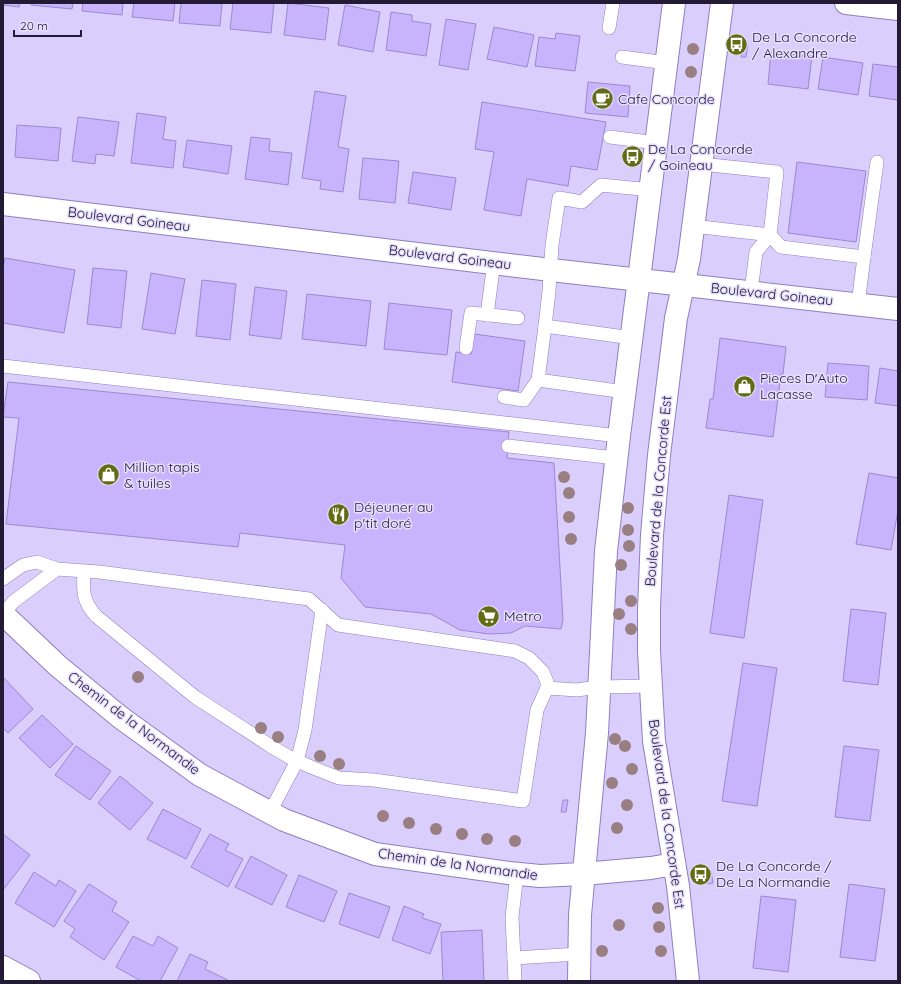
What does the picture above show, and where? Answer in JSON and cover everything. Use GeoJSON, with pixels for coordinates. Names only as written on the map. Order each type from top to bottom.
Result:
{"type":"FeatureCollection","features":[{"type":"Feature","properties":{"kind":"street"},"geometry":{"type":"LineString","coordinates":[[579,981],[583,874],[594,773],[606,551],[616,458],[674,3]]}},
{"type":"Feature","properties":{"kind":"street","name":"Boulevard de la Concorde Est"},"geometry":{"type":"LineString","coordinates":[[688,981],[674,864],[655,748],[650,686],[649,608],[654,514],[676,318],[689,259],[722,3]]}},
{"type":"Feature","properties":{"kind":"street"},"geometry":{"type":"LineString","coordinates":[[846,3],[898,9]]}},
{"type":"Feature","properties":{"kind":"street","name":"Boulevard Goineau"},"geometry":{"type":"LineString","coordinates":[[3,204],[551,270],[898,309]]}},
{"type":"Feature","properties":{"kind":"street","name":"Chemin de la Normandie"},"geometry":{"type":"LineString","coordinates":[[3,614],[58,666],[120,717],[200,775],[284,820],[375,854],[540,876],[652,868],[674,864]]}},
{"type":"Feature","properties":{"kind":"street"},"geometry":{"type":"LineString","coordinates":[[3,967],[29,981]]}},
{"type":"Feature","properties":{"kind":"lane"},"geometry":{"type":"LineString","coordinates":[[609,28],[613,3]]}},
{"type":"Feature","properties":{"kind":"lane"},"geometry":{"type":"LineString","coordinates":[[622,57],[667,63]]}},
{"type":"Feature","properties":{"kind":"lane"},"geometry":{"type":"LineString","coordinates":[[610,136],[657,142]]}},
{"type":"Feature","properties":{"kind":"lane"},"geometry":{"type":"LineString","coordinates":[[858,304],[877,162]]}},
{"type":"Feature","properties":{"kind":"lane"},"geometry":{"type":"LineString","coordinates":[[701,164],[777,172],[770,235],[756,252],[751,292]]}},
{"type":"Feature","properties":{"kind":"lane"},"geometry":{"type":"LineString","coordinates":[[504,397],[524,400],[538,380],[558,198],[582,202],[601,185],[651,190]]}},
{"type":"Feature","properties":{"kind":"lane"},"geometry":{"type":"LineString","coordinates":[[693,226],[770,235],[781,247],[864,257]]}},
{"type":"Feature","properties":{"kind":"lane"},"geometry":{"type":"LineString","coordinates":[[487,315],[494,262]]}},
{"type":"Feature","properties":{"kind":"lane"},"geometry":{"type":"LineString","coordinates":[[466,348],[472,313],[518,318]]}},
{"type":"Feature","properties":{"kind":"lane"},"geometry":{"type":"LineString","coordinates":[[545,326],[632,338]]}},
{"type":"Feature","properties":{"kind":"lane"},"geometry":{"type":"LineString","coordinates":[[3,366],[619,436]]}},
{"type":"Feature","properties":{"kind":"lane"},"geometry":{"type":"LineString","coordinates":[[538,380],[625,392]]}},
{"type":"Feature","properties":{"kind":"lane"},"geometry":{"type":"LineString","coordinates":[[508,446],[616,458]]}},
{"type":"Feature","properties":{"kind":"lane"},"geometry":{"type":"LineString","coordinates":[[3,579],[23,565],[37,562],[57,569],[84,571],[309,599],[338,625],[515,651],[529,658],[543,672],[546,677],[547,688],[537,710],[523,802],[374,780],[339,778],[297,761],[272,747],[195,697],[96,616],[89,608],[84,595],[84,571]]}},
{"type":"Feature","properties":{"kind":"lane"},"geometry":{"type":"LineString","coordinates":[[3,614],[13,602],[57,569]]}},
{"type":"Feature","properties":{"kind":"lane"},"geometry":{"type":"LineString","coordinates":[[270,812],[297,761],[305,730],[322,610]]}},
{"type":"Feature","properties":{"kind":"lane"},"geometry":{"type":"LineString","coordinates":[[547,688],[577,690],[598,687],[650,686]]}},
{"type":"Feature","properties":{"kind":"lane"},"geometry":{"type":"LineString","coordinates":[[515,981],[512,917],[517,874]]}},
{"type":"Feature","properties":{"kind":"lane"},"geometry":{"type":"LineString","coordinates":[[514,958],[579,954]]}},
{"type":"Feature","properties":{"kind":"building"},"geometry":{"type":"Polygon","coordinates":[[[3,3],[20,3],[19,7],[3,5],[3,3]]]}},
{"type":"Feature","properties":{"kind":"building"},"geometry":{"type":"Polygon","coordinates":[[[31,3],[73,3],[72,9],[31,5],[31,3]]]}},
{"type":"Feature","properties":{"kind":"building"},"geometry":{"type":"Polygon","coordinates":[[[83,3],[123,3],[122,15],[82,11],[83,3]]]}},
{"type":"Feature","properties":{"kind":"building"},"geometry":{"type":"Polygon","coordinates":[[[134,3],[175,3],[173,21],[132,17],[134,3]]]}},
{"type":"Feature","properties":{"kind":"building"},"geometry":{"type":"Polygon","coordinates":[[[181,3],[222,3],[220,26],[179,23],[181,3]]]}},
{"type":"Feature","properties":{"kind":"building"},"geometry":{"type":"Polygon","coordinates":[[[233,3],[274,3],[271,33],[230,29],[233,3]]]}},
{"type":"Feature","properties":{"kind":"building"},"geometry":{"type":"Polygon","coordinates":[[[288,3],[329,8],[325,40],[284,35],[288,3]]]}},
{"type":"Feature","properties":{"kind":"building"},"geometry":{"type":"Polygon","coordinates":[[[345,5],[380,12],[373,52],[338,45],[345,5]]]}},
{"type":"Feature","properties":{"kind":"building"},"geometry":{"type":"Polygon","coordinates":[[[391,12],[412,15],[412,21],[431,24],[426,56],[386,50],[391,12]]]}},
{"type":"Feature","properties":{"kind":"building"},"geometry":{"type":"Polygon","coordinates":[[[446,19],[476,24],[468,70],[439,65],[446,19]]]}},
{"type":"Feature","properties":{"kind":"building"},"geometry":{"type":"Polygon","coordinates":[[[494,27],[534,35],[527,67],[487,59],[494,27]]]}},
{"type":"Feature","properties":{"kind":"building"},"geometry":{"type":"Polygon","coordinates":[[[556,33],[580,36],[575,71],[535,66],[539,37],[555,39],[556,33]]]}},
{"type":"Feature","properties":{"kind":"building"},"geometry":{"type":"Polygon","coordinates":[[[743,44],[748,45],[746,57],[741,57],[743,44]]]}},
{"type":"Feature","properties":{"kind":"building"},"geometry":{"type":"Polygon","coordinates":[[[771,52],[812,56],[808,89],[768,84],[771,52]]]}},
{"type":"Feature","properties":{"kind":"building"},"geometry":{"type":"Polygon","coordinates":[[[823,57],[863,63],[858,95],[818,89],[823,57]]]}},
{"type":"Feature","properties":{"kind":"building"},"geometry":{"type":"Polygon","coordinates":[[[873,64],[898,67],[898,100],[869,96],[873,64]]]}},
{"type":"Feature","properties":{"kind":"building"},"geometry":{"type":"Polygon","coordinates":[[[588,82],[630,86],[628,117],[585,113],[588,82]]]}},
{"type":"Feature","properties":{"kind":"building"},"geometry":{"type":"Polygon","coordinates":[[[315,91],[346,96],[338,147],[349,149],[343,192],[320,189],[321,181],[302,178],[315,91]]]}},
{"type":"Feature","properties":{"kind":"building"},"geometry":{"type":"Polygon","coordinates":[[[482,102],[606,122],[597,170],[571,166],[568,186],[527,179],[521,216],[484,210],[494,152],[475,149],[482,102]]]}},
{"type":"Feature","properties":{"kind":"building"},"geometry":{"type":"Polygon","coordinates":[[[137,113],[166,117],[163,139],[176,141],[173,168],[131,163],[137,113]]]}},
{"type":"Feature","properties":{"kind":"building"},"geometry":{"type":"Polygon","coordinates":[[[78,117],[119,122],[114,156],[96,154],[95,164],[72,161],[78,117]]]}},
{"type":"Feature","properties":{"kind":"building"},"geometry":{"type":"Polygon","coordinates":[[[17,125],[61,128],[58,161],[15,157],[17,125]]]}},
{"type":"Feature","properties":{"kind":"building"},"geometry":{"type":"Polygon","coordinates":[[[251,137],[270,139],[269,151],[292,153],[288,185],[245,179],[251,137]]]}},
{"type":"Feature","properties":{"kind":"building"},"geometry":{"type":"Polygon","coordinates":[[[187,140],[232,146],[228,174],[183,167],[187,140]]]}},
{"type":"Feature","properties":{"kind":"building"},"geometry":{"type":"Polygon","coordinates":[[[363,158],[399,161],[395,203],[359,199],[363,158]]]}},
{"type":"Feature","properties":{"kind":"building"},"geometry":{"type":"Polygon","coordinates":[[[797,162],[866,171],[856,242],[788,233],[797,162]]]}},
{"type":"Feature","properties":{"kind":"building"},"geometry":{"type":"Polygon","coordinates":[[[413,172],[456,178],[451,210],[408,203],[413,172]]]}},
{"type":"Feature","properties":{"kind":"building"},"geometry":{"type":"Polygon","coordinates":[[[5,258],[75,270],[64,333],[3,323],[3,268],[5,258]]]}},
{"type":"Feature","properties":{"kind":"building"},"geometry":{"type":"Polygon","coordinates":[[[93,268],[127,271],[121,328],[87,324],[93,268]]]}},
{"type":"Feature","properties":{"kind":"building"},"geometry":{"type":"Polygon","coordinates":[[[151,273],[185,279],[175,334],[142,329],[151,273]]]}},
{"type":"Feature","properties":{"kind":"building"},"geometry":{"type":"Polygon","coordinates":[[[202,280],[236,284],[230,340],[196,336],[202,280]]]}},
{"type":"Feature","properties":{"kind":"building"},"geometry":{"type":"Polygon","coordinates":[[[255,287],[287,291],[281,339],[249,335],[255,287]]]}},
{"type":"Feature","properties":{"kind":"building"},"geometry":{"type":"Polygon","coordinates":[[[307,294],[371,301],[366,346],[302,339],[307,294]]]}},
{"type":"Feature","properties":{"kind":"building"},"geometry":{"type":"Polygon","coordinates":[[[389,303],[452,310],[447,355],[384,349],[389,303]]]}},
{"type":"Feature","properties":{"kind":"building"},"geometry":{"type":"Polygon","coordinates":[[[474,334],[525,341],[518,391],[452,382],[456,352],[471,354],[474,334]]]}},
{"type":"Feature","properties":{"kind":"building"},"geometry":{"type":"Polygon","coordinates":[[[720,338],[786,347],[773,437],[706,428],[710,399],[713,399],[720,338]]]}},
{"type":"Feature","properties":{"kind":"building"},"geometry":{"type":"Polygon","coordinates":[[[828,363],[869,366],[867,400],[825,397],[828,363]]]}},
{"type":"Feature","properties":{"kind":"building"},"geometry":{"type":"Polygon","coordinates":[[[880,368],[898,371],[898,406],[875,403],[880,368]]]}},
{"type":"Feature","properties":{"kind":"building"},"geometry":{"type":"Polygon","coordinates":[[[8,382],[509,432],[507,458],[554,463],[563,620],[561,629],[525,626],[511,633],[489,634],[460,630],[431,614],[365,607],[341,578],[345,545],[240,533],[238,547],[6,524],[19,418],[3,417],[8,382]]]}},
{"type":"Feature","properties":{"kind":"building"},"geometry":{"type":"Polygon","coordinates":[[[869,473],[898,478],[898,510],[891,550],[856,544],[869,473]]]}},
{"type":"Feature","properties":{"kind":"building"},"geometry":{"type":"Polygon","coordinates":[[[729,495],[763,500],[744,638],[710,633],[729,495]]]}},
{"type":"Feature","properties":{"kind":"building"},"geometry":{"type":"Polygon","coordinates":[[[851,609],[886,613],[878,685],[843,681],[851,609]]]}},
{"type":"Feature","properties":{"kind":"building"},"geometry":{"type":"Polygon","coordinates":[[[743,663],[777,668],[757,806],[722,801],[743,663]]]}},
{"type":"Feature","properties":{"kind":"building"},"geometry":{"type":"Polygon","coordinates":[[[3,677],[33,709],[8,733],[3,728],[3,677]]]}},
{"type":"Feature","properties":{"kind":"building"},"geometry":{"type":"Polygon","coordinates":[[[42,715],[73,744],[50,768],[19,738],[42,715]]]}},
{"type":"Feature","properties":{"kind":"building"},"geometry":{"type":"Polygon","coordinates":[[[76,746],[111,771],[90,800],[55,775],[76,746]]]}},
{"type":"Feature","properties":{"kind":"building"},"geometry":{"type":"Polygon","coordinates":[[[844,746],[879,750],[870,821],[835,817],[844,746]]]}},
{"type":"Feature","properties":{"kind":"building"},"geometry":{"type":"Polygon","coordinates":[[[120,776],[153,803],[130,830],[98,803],[120,776]]]}},
{"type":"Feature","properties":{"kind":"building"},"geometry":{"type":"Polygon","coordinates":[[[563,800],[568,800],[566,812],[561,812],[563,800]]]}},
{"type":"Feature","properties":{"kind":"building"},"geometry":{"type":"Polygon","coordinates":[[[163,809],[201,829],[186,859],[147,839],[163,809]]]}},
{"type":"Feature","properties":{"kind":"building"},"geometry":{"type":"Polygon","coordinates":[[[3,834],[30,855],[3,890],[3,834]]]}},
{"type":"Feature","properties":{"kind":"building"},"geometry":{"type":"Polygon","coordinates":[[[210,834],[229,844],[225,850],[243,859],[228,887],[191,867],[210,834]]]}},
{"type":"Feature","properties":{"kind":"building"},"geometry":{"type":"Polygon","coordinates":[[[251,856],[287,875],[272,905],[235,887],[251,856]]]}},
{"type":"Feature","properties":{"kind":"building"},"geometry":{"type":"Polygon","coordinates":[[[711,871],[713,883],[708,884],[706,872],[711,871]]]}},
{"type":"Feature","properties":{"kind":"building"},"geometry":{"type":"Polygon","coordinates":[[[34,872],[56,886],[59,880],[76,891],[54,927],[15,903],[34,872]]]}},
{"type":"Feature","properties":{"kind":"building"},"geometry":{"type":"Polygon","coordinates":[[[299,875],[337,891],[324,922],[286,907],[299,875]]]}},
{"type":"Feature","properties":{"kind":"building"},"geometry":{"type":"Polygon","coordinates":[[[89,884],[117,902],[112,911],[129,922],[104,960],[70,937],[75,929],[64,921],[89,884]]]}},
{"type":"Feature","properties":{"kind":"building"},"geometry":{"type":"Polygon","coordinates":[[[849,884],[885,889],[875,961],[840,957],[849,884]]]}},
{"type":"Feature","properties":{"kind":"building"},"geometry":{"type":"Polygon","coordinates":[[[349,893],[390,907],[379,938],[339,924],[349,893]]]}},
{"type":"Feature","properties":{"kind":"building"},"geometry":{"type":"Polygon","coordinates":[[[761,896],[796,900],[788,972],[753,968],[761,896]]]}},
{"type":"Feature","properties":{"kind":"building"},"geometry":{"type":"Polygon","coordinates":[[[404,906],[424,914],[422,918],[441,924],[430,954],[392,940],[404,906]]]}},
{"type":"Feature","properties":{"kind":"building"},"geometry":{"type":"Polygon","coordinates":[[[482,930],[484,981],[443,981],[441,932],[482,930]]]}},
{"type":"Feature","properties":{"kind":"building"},"geometry":{"type":"Polygon","coordinates":[[[133,936],[153,946],[158,936],[178,948],[160,981],[141,981],[116,967],[133,936]]]}},
{"type":"Feature","properties":{"kind":"building"},"geometry":{"type":"Polygon","coordinates":[[[190,954],[208,962],[205,969],[228,980],[177,981],[190,954]]]}},
{"type":"Feature","properties":{"kind":"place","name":"De La Concorde / Alexandre"},"geometry":{"type":"Point","coordinates":[736,45]}},
{"type":"Feature","properties":{"kind":"place","name":"Cafe Concorde"},"geometry":{"type":"Point","coordinates":[603,99]}},
{"type":"Feature","properties":{"kind":"place","name":"De La Concorde / Goineau"},"geometry":{"type":"Point","coordinates":[632,157]}},
{"type":"Feature","properties":{"kind":"place","name":"Pieces D'Auto Lacasse"},"geometry":{"type":"Point","coordinates":[745,386]}},
{"type":"Feature","properties":{"kind":"place","name":"Million tapis & tuiles"},"geometry":{"type":"Point","coordinates":[109,475]}},
{"type":"Feature","properties":{"kind":"place","name":"Déjeuner au p'tit doré"},"geometry":{"type":"Point","coordinates":[338,515]}},
{"type":"Feature","properties":{"kind":"place","name":"Metro"},"geometry":{"type":"Point","coordinates":[489,616]}},
{"type":"Feature","properties":{"kind":"place","name":"De La Concorde / De La Normandie"},"geometry":{"type":"Point","coordinates":[701,874]}}]}
